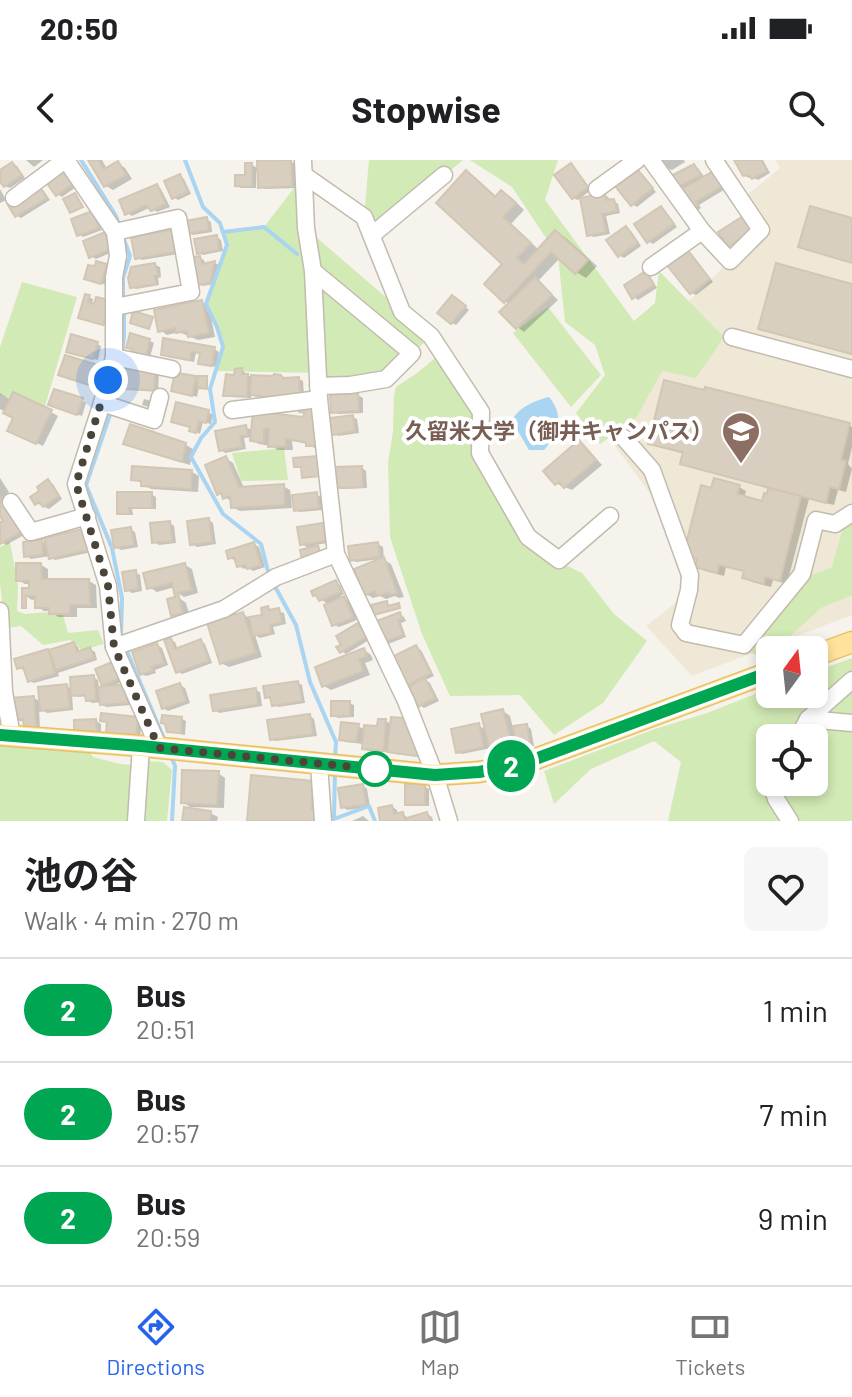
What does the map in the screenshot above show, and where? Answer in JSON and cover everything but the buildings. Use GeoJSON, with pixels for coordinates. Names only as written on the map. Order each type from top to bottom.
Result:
{"type":"FeatureCollection","features":[{"type":"Feature","properties":{"kind":"main road"},"geometry":{"type":"LineString","coordinates":[[828,651],[852,642]]}},
{"type":"Feature","properties":{"kind":"main road"},"geometry":{"type":"LineString","coordinates":[[6,735],[435,775],[479,772],[522,764],[756,677]]}},
{"type":"Feature","properties":{"kind":"street"},"geometry":{"type":"LineString","coordinates":[[14,198],[65,160],[115,232],[118,256],[114,277],[114,357],[76,484],[108,586],[114,647],[150,747],[136,821]]}},
{"type":"Feature","properties":{"kind":"street"},"geometry":{"type":"LineString","coordinates":[[597,189],[637,160]]}},
{"type":"Feature","properties":{"kind":"street"},"geometry":{"type":"LineString","coordinates":[[651,160],[702,231],[730,261],[761,230],[714,160]]}},
{"type":"Feature","properties":{"kind":"street"},"geometry":{"type":"LineString","coordinates":[[303,168],[364,217],[402,312],[431,336],[481,412],[480,453],[528,537],[559,560],[610,516]]}},
{"type":"Feature","properties":{"kind":"street"},"geometry":{"type":"LineString","coordinates":[[303,168],[306,228],[313,271],[319,392],[336,554],[406,701],[449,821]]}},
{"type":"Feature","properties":{"kind":"street"},"geometry":{"type":"LineString","coordinates":[[372,235],[444,175]]}},
{"type":"Feature","properties":{"kind":"street"},"geometry":{"type":"LineString","coordinates":[[115,232],[178,218],[191,292],[115,307]]}},
{"type":"Feature","properties":{"kind":"street"},"geometry":{"type":"LineString","coordinates":[[651,267],[702,231]]}},
{"type":"Feature","properties":{"kind":"street"},"geometry":{"type":"LineString","coordinates":[[232,410],[386,379],[412,353],[313,271]]}},
{"type":"Feature","properties":{"kind":"street"},"geometry":{"type":"LineString","coordinates":[[732,337],[852,369]]}},
{"type":"Feature","properties":{"kind":"street"},"geometry":{"type":"LineString","coordinates":[[114,357],[172,369]]}},
{"type":"Feature","properties":{"kind":"street"},"geometry":{"type":"LineString","coordinates":[[102,403],[154,420],[160,397]]}},
{"type":"Feature","properties":{"kind":"street"},"geometry":{"type":"LineString","coordinates":[[624,438],[652,470],[690,575],[680,625],[686,633],[744,645],[802,574],[816,520],[835,524],[852,513]]}},
{"type":"Feature","properties":{"kind":"street"},"geometry":{"type":"LineString","coordinates":[[11,502],[31,532],[87,516]]}},
{"type":"Feature","properties":{"kind":"street"},"geometry":{"type":"LineString","coordinates":[[114,647],[224,609],[276,577],[336,554]]}},
{"type":"Feature","properties":{"kind":"street"},"geometry":{"type":"LineString","coordinates":[[0,611],[6,735]]}},
{"type":"Feature","properties":{"kind":"street"},"geometry":{"type":"LineString","coordinates":[[805,724],[852,680]]}},
{"type":"Feature","properties":{"kind":"street"},"geometry":{"type":"LineString","coordinates":[[808,719],[852,723]]}},
{"type":"Feature","properties":{"kind":"street"},"geometry":{"type":"LineString","coordinates":[[319,764],[323,821]]}},
{"type":"Feature","properties":{"kind":"street"},"geometry":{"type":"LineString","coordinates":[[775,796],[790,821]]}},
{"type":"Feature","properties":{"kind":"shaded area","name":"久留米大学（御井キャンパス）"},"geometry":{"type":"Polygon","coordinates":[[[775,160],[852,160],[852,615],[797,636],[756,636],[756,652],[692,676],[646,626],[683,597],[674,526],[584,404],[761,230],[771,230],[747,195],[780,168],[775,160]]]}},
{"type":"Feature","properties":{"kind":"green space"},"geometry":{"type":"Polygon","coordinates":[[[369,160],[463,160],[372,235],[364,217],[369,160]]]}},
{"type":"Feature","properties":{"kind":"green space"},"geometry":{"type":"Polygon","coordinates":[[[470,160],[558,160],[545,200],[634,321],[655,303],[659,271],[724,337],[696,378],[662,371],[636,418],[600,444],[576,413],[605,375],[595,345],[565,322],[558,256],[512,187],[470,160]]]}},
{"type":"Feature","properties":{"kind":"green space"},"geometry":{"type":"Polygon","coordinates":[[[304,175],[309,231],[431,336],[386,379],[318,386],[317,373],[216,371],[223,347],[206,304],[227,245],[223,232],[264,227],[304,175]]]}},
{"type":"Feature","properties":{"kind":"green space"},"geometry":{"type":"Polygon","coordinates":[[[22,282],[77,297],[43,413],[0,394],[0,347],[22,282]]]}},
{"type":"Feature","properties":{"kind":"green space"},"geometry":{"type":"Polygon","coordinates":[[[548,307],[601,375],[571,407],[513,333],[548,307]]]}},
{"type":"Feature","properties":{"kind":"green space"},"geometry":{"type":"Polygon","coordinates":[[[441,353],[481,412],[480,453],[528,537],[520,543],[582,573],[614,614],[647,641],[603,703],[554,735],[520,695],[450,696],[422,634],[390,537],[388,463],[396,387],[441,353]]]}},
{"type":"Feature","properties":{"kind":"green space"},"geometry":{"type":"Polygon","coordinates":[[[284,448],[288,480],[241,481],[232,453],[284,448]]]}},
{"type":"Feature","properties":{"kind":"green space"},"geometry":{"type":"Polygon","coordinates":[[[852,519],[852,595],[821,608],[790,636],[762,636],[804,578],[832,567],[843,527],[852,519]]]}},
{"type":"Feature","properties":{"kind":"green space"},"geometry":{"type":"Polygon","coordinates":[[[10,542],[18,586],[17,611],[25,614],[62,611],[68,633],[98,630],[104,644],[82,650],[70,640],[43,645],[21,626],[5,628],[0,547],[10,542]]]}},
{"type":"Feature","properties":{"kind":"green space"},"geometry":{"type":"Polygon","coordinates":[[[852,658],[852,821],[668,821],[681,762],[654,741],[591,769],[554,804],[544,771],[756,694],[756,708],[828,708],[828,667],[852,658]]]}},
{"type":"Feature","properties":{"kind":"green space"},"geometry":{"type":"Polygon","coordinates":[[[0,740],[87,747],[93,757],[134,765],[131,821],[0,821],[0,740]]]}},
{"type":"Feature","properties":{"kind":"green space"},"geometry":{"type":"Polygon","coordinates":[[[145,761],[163,762],[172,770],[167,821],[141,821],[145,761]]]}},
{"type":"Feature","properties":{"kind":"water"},"geometry":{"type":"Polygon","coordinates":[[[549,397],[557,411],[556,431],[544,450],[529,450],[512,421],[522,408],[549,397]]]}},
{"type":"Feature","properties":{"kind":"waterway"},"geometry":{"type":"LineString","coordinates":[[81,160],[119,225]]}},
{"type":"Feature","properties":{"kind":"waterway"},"geometry":{"type":"LineString","coordinates":[[185,160],[203,207],[220,223],[227,245],[206,304],[223,347],[210,389],[215,422],[201,438],[191,457],[223,514],[261,544],[269,575]]}},
{"type":"Feature","properties":{"kind":"waterway"},"geometry":{"type":"LineString","coordinates":[[223,232],[264,227],[297,254]]}},
{"type":"Feature","properties":{"kind":"waterway"},"geometry":{"type":"LineString","coordinates":[[123,237],[130,256],[123,278],[123,302]]}},
{"type":"Feature","properties":{"kind":"waterway"},"geometry":{"type":"LineString","coordinates":[[122,353],[124,310]]}},
{"type":"Feature","properties":{"kind":"waterway"},"geometry":{"type":"LineString","coordinates":[[114,401],[121,362]]}},
{"type":"Feature","properties":{"kind":"waterway"},"geometry":{"type":"LineString","coordinates":[[112,409],[86,485],[112,548],[122,598],[121,638]]}},
{"type":"Feature","properties":{"kind":"waterway"},"geometry":{"type":"LineString","coordinates":[[273,583],[296,625],[310,682],[336,742],[335,758]]}},
{"type":"Feature","properties":{"kind":"waterway"},"geometry":{"type":"LineString","coordinates":[[126,649],[165,741]]}},
{"type":"Feature","properties":{"kind":"waterway"},"geometry":{"type":"LineString","coordinates":[[171,756],[175,766],[172,821]]}},
{"type":"Feature","properties":{"kind":"waterway"},"geometry":{"type":"LineString","coordinates":[[335,770],[334,819],[369,806],[375,821]]}},
{"type":"Feature","properties":{"kind":"bus line","name":"2"},"geometry":{"type":"LineString","coordinates":[[0,735],[435,775],[479,772],[522,764],[756,677]]}},
{"type":"Feature","properties":{"kind":"place","name":"久留米大学（御井キャンパス）"},"geometry":{"type":"Point","coordinates":[741,465]}},
{"type":"Feature","properties":{"kind":"route"},"geometry":{"type":"LineString","coordinates":[[108,380],[76,484],[108,586],[114,647],[159,748],[375,769]]}}]}
